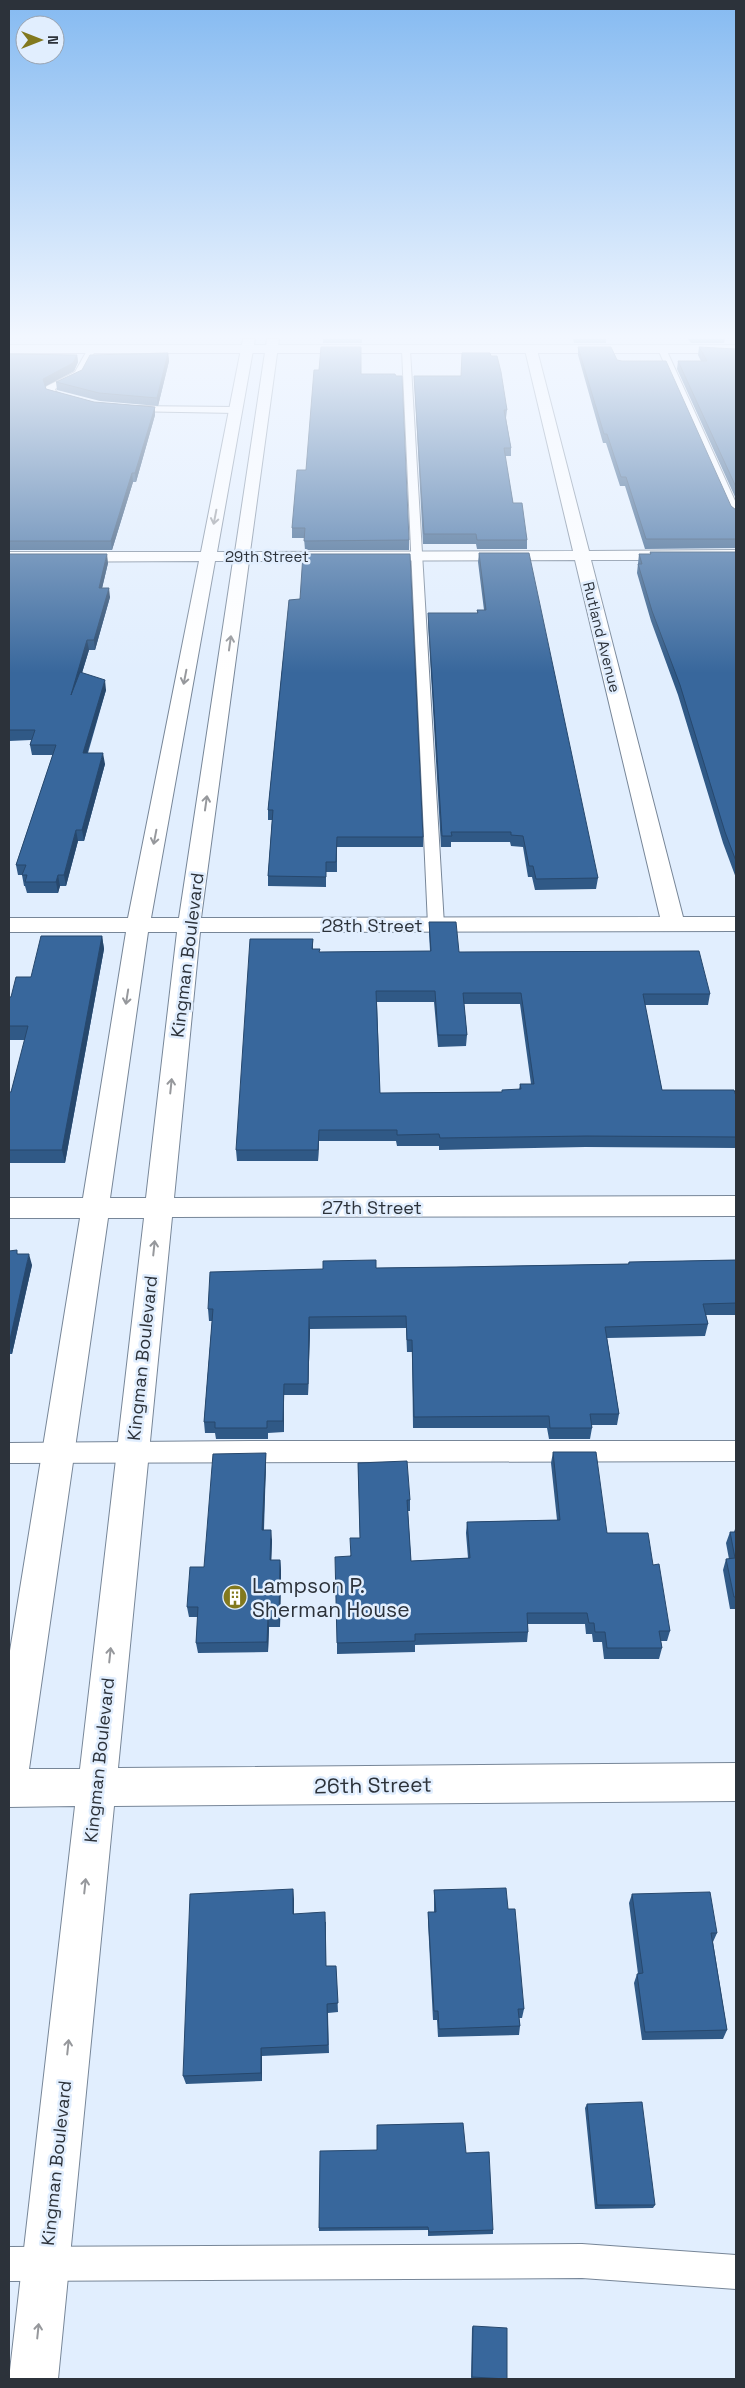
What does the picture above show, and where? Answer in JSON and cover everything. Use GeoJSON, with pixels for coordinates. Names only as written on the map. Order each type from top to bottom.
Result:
{"type":"FeatureCollection","features":[{"type":"Feature","properties":{"kind":"street"},"geometry":{"type":"LineString","coordinates":[[9,1774],[138,925],[228,450]]}},
{"type":"Feature","properties":{"kind":"street","name":"Kingman Boulevard"},"geometry":{"type":"LineString","coordinates":[[33,2379],[27,2264],[96,1787],[189,925],[242,556],[251,450]]}},
{"type":"Feature","properties":{"kind":"street","name":"Rutland Avenue"},"geometry":{"type":"LineString","coordinates":[[556,450],[673,924]]}},
{"type":"Feature","properties":{"kind":"street","name":"29th Street"},"geometry":{"type":"LineString","coordinates":[[9,557],[736,555]]}},
{"type":"Feature","properties":{"kind":"street","name":"28th Street"},"geometry":{"type":"LineString","coordinates":[[9,925],[736,924]]}},
{"type":"Feature","properties":{"kind":"street","name":"27th Street"},"geometry":{"type":"LineString","coordinates":[[9,1208],[736,1206]]}},
{"type":"Feature","properties":{"kind":"street","name":"26th Street"},"geometry":{"type":"LineString","coordinates":[[9,1788],[736,1782]]}},
{"type":"Feature","properties":{"kind":"lane"},"geometry":{"type":"LineString","coordinates":[[411,450],[436,925]]}},
{"type":"Feature","properties":{"kind":"lane"},"geometry":{"type":"LineString","coordinates":[[707,450],[736,515]]}},
{"type":"Feature","properties":{"kind":"lane"},"geometry":{"type":"LineString","coordinates":[[9,1454],[736,1452]]}},
{"type":"Feature","properties":{"kind":"lane"},"geometry":{"type":"LineString","coordinates":[[27,2264],[582,2261],[736,2272]]}},
{"type":"Feature","properties":{"kind":"building"},"geometry":{"type":"Polygon","coordinates":[[[9,450],[142,450],[135,473],[132,473],[111,541],[9,541],[9,450]]]}},
{"type":"Feature","properties":{"kind":"building"},"geometry":{"type":"Polygon","coordinates":[[[308,450],[405,450],[409,540],[304,541],[305,528],[292,528],[297,470],[306,470],[308,450]]]}},
{"type":"Feature","properties":{"kind":"building"},"geometry":{"type":"Polygon","coordinates":[[[419,450],[504,450],[513,503],[522,503],[527,540],[477,540],[476,534],[424,534],[419,450]]]}},
{"type":"Feature","properties":{"kind":"building"},"geometry":{"type":"Polygon","coordinates":[[[612,450],[706,450],[731,506],[736,510],[736,539],[646,539],[626,477],[621,477],[612,450]]]}},
{"type":"Feature","properties":{"kind":"building"},"geometry":{"type":"Polygon","coordinates":[[[719,450],[736,450],[736,487],[719,450]]]}},
{"type":"Feature","properties":{"kind":"building"},"geometry":{"type":"Polygon","coordinates":[[[650,552],[736,552],[736,861],[725,832],[680,685],[652,611],[638,564],[642,564],[639,554],[651,554],[650,552]]]}},
{"type":"Feature","properties":{"kind":"building"},"geometry":{"type":"Polygon","coordinates":[[[479,553],[529,553],[598,878],[536,879],[533,866],[529,866],[523,836],[511,835],[511,832],[451,832],[452,836],[442,836],[428,613],[478,613],[477,610],[486,610],[479,553]]]}},
{"type":"Feature","properties":{"kind":"building"},"geometry":{"type":"Polygon","coordinates":[[[9,554],[107,554],[99,588],[109,588],[94,640],[87,640],[71,695],[80,672],[105,680],[83,753],[103,753],[82,830],[76,830],[64,875],[58,875],[56,882],[25,882],[27,875],[22,875],[26,865],[16,865],[56,745],[30,745],[35,730],[9,730],[9,554]]]}},
{"type":"Feature","properties":{"kind":"building"},"geometry":{"type":"Polygon","coordinates":[[[303,554],[410,554],[423,837],[337,837],[336,862],[326,862],[326,877],[268,876],[273,810],[268,810],[289,600],[300,599],[303,554]]]}},
{"type":"Feature","properties":{"kind":"building"},"geometry":{"type":"Polygon","coordinates":[[[429,922],[456,922],[459,952],[699,951],[710,994],[643,994],[662,1090],[734,1090],[736,1096],[736,1137],[587,1136],[440,1138],[439,1134],[397,1135],[397,1130],[319,1130],[318,1150],[236,1150],[250,939],[313,939],[312,949],[320,949],[319,952],[431,951],[429,922]],[[376,991],[380,1093],[502,1092],[502,1090],[521,1089],[520,1084],[534,1084],[521,993],[463,993],[467,1035],[438,1035],[435,991],[376,991]]]}},
{"type":"Feature","properties":{"kind":"building"},"geometry":{"type":"Polygon","coordinates":[[[41,936],[102,936],[62,1150],[9,1150],[9,1092],[11,1092],[28,1026],[9,1026],[9,997],[11,997],[16,977],[31,977],[41,936]]]}},
{"type":"Feature","properties":{"kind":"building"},"geometry":{"type":"Polygon","coordinates":[[[17,1250],[17,1254],[29,1254],[9,1344],[9,1251],[17,1250]]]}},
{"type":"Feature","properties":{"kind":"building"},"geometry":{"type":"Polygon","coordinates":[[[376,1260],[376,1268],[629,1264],[629,1262],[736,1260],[736,1303],[703,1304],[708,1324],[605,1327],[619,1414],[590,1414],[592,1428],[550,1428],[549,1416],[414,1417],[412,1340],[407,1340],[406,1316],[309,1317],[308,1384],[284,1384],[283,1421],[267,1421],[267,1428],[215,1428],[215,1422],[204,1422],[213,1309],[208,1309],[210,1272],[323,1269],[323,1261],[376,1260]]]}},
{"type":"Feature","properties":{"kind":"building"},"geometry":{"type":"Polygon","coordinates":[[[553,1452],[596,1452],[607,1533],[648,1533],[653,1565],[659,1564],[670,1631],[659,1631],[662,1648],[607,1648],[605,1632],[595,1632],[594,1623],[589,1623],[587,1613],[527,1613],[528,1632],[415,1634],[415,1641],[337,1643],[335,1557],[351,1556],[350,1538],[360,1538],[358,1463],[407,1461],[410,1500],[407,1500],[411,1561],[470,1558],[467,1522],[560,1520],[553,1452]]]}},
{"type":"Feature","properties":{"kind":"building"},"geometry":{"type":"Polygon","coordinates":[[[266,1453],[262,1530],[271,1530],[270,1560],[280,1560],[279,1617],[268,1617],[267,1642],[196,1643],[198,1607],[187,1607],[190,1567],[204,1567],[213,1454],[266,1453]]]}},
{"type":"Feature","properties":{"kind":"building"},"geometry":{"type":"Polygon","coordinates":[[[730,1532],[736,1532],[736,1597],[734,1597],[726,1559],[735,1558],[730,1532]]]}},
{"type":"Feature","properties":{"kind":"building"},"geometry":{"type":"Polygon","coordinates":[[[506,1888],[508,1909],[515,1909],[524,2009],[518,2009],[520,2026],[439,2029],[438,2011],[434,2011],[428,1912],[436,1912],[434,1890],[506,1888]]]}},
{"type":"Feature","properties":{"kind":"building"},"geometry":{"type":"Polygon","coordinates":[[[293,1889],[293,1914],[325,1912],[326,1966],[336,1966],[338,2003],[327,2004],[328,2045],[261,2048],[261,2073],[183,2076],[190,1894],[293,1889]]]}},
{"type":"Feature","properties":{"kind":"building"},"geometry":{"type":"Polygon","coordinates":[[[710,1892],[717,1933],[711,1933],[727,2030],[645,2032],[637,1974],[643,1973],[632,1894],[710,1892]]]}},
{"type":"Feature","properties":{"kind":"building"},"geometry":{"type":"Polygon","coordinates":[[[642,2102],[655,2205],[597,2205],[587,2104],[642,2102]]]}},
{"type":"Feature","properties":{"kind":"building"},"geometry":{"type":"Polygon","coordinates":[[[463,2123],[466,2153],[489,2152],[493,2230],[429,2232],[428,2227],[319,2228],[320,2151],[377,2150],[377,2125],[463,2123]]]}},
{"type":"Feature","properties":{"kind":"building"},"geometry":{"type":"Polygon","coordinates":[[[473,2326],[507,2328],[507,2379],[472,2377],[473,2326]]]}},
{"type":"Feature","properties":{"kind":"place","name":"Lampson P. Sherman House"},"geometry":{"type":"Point","coordinates":[235,1597]}}]}
